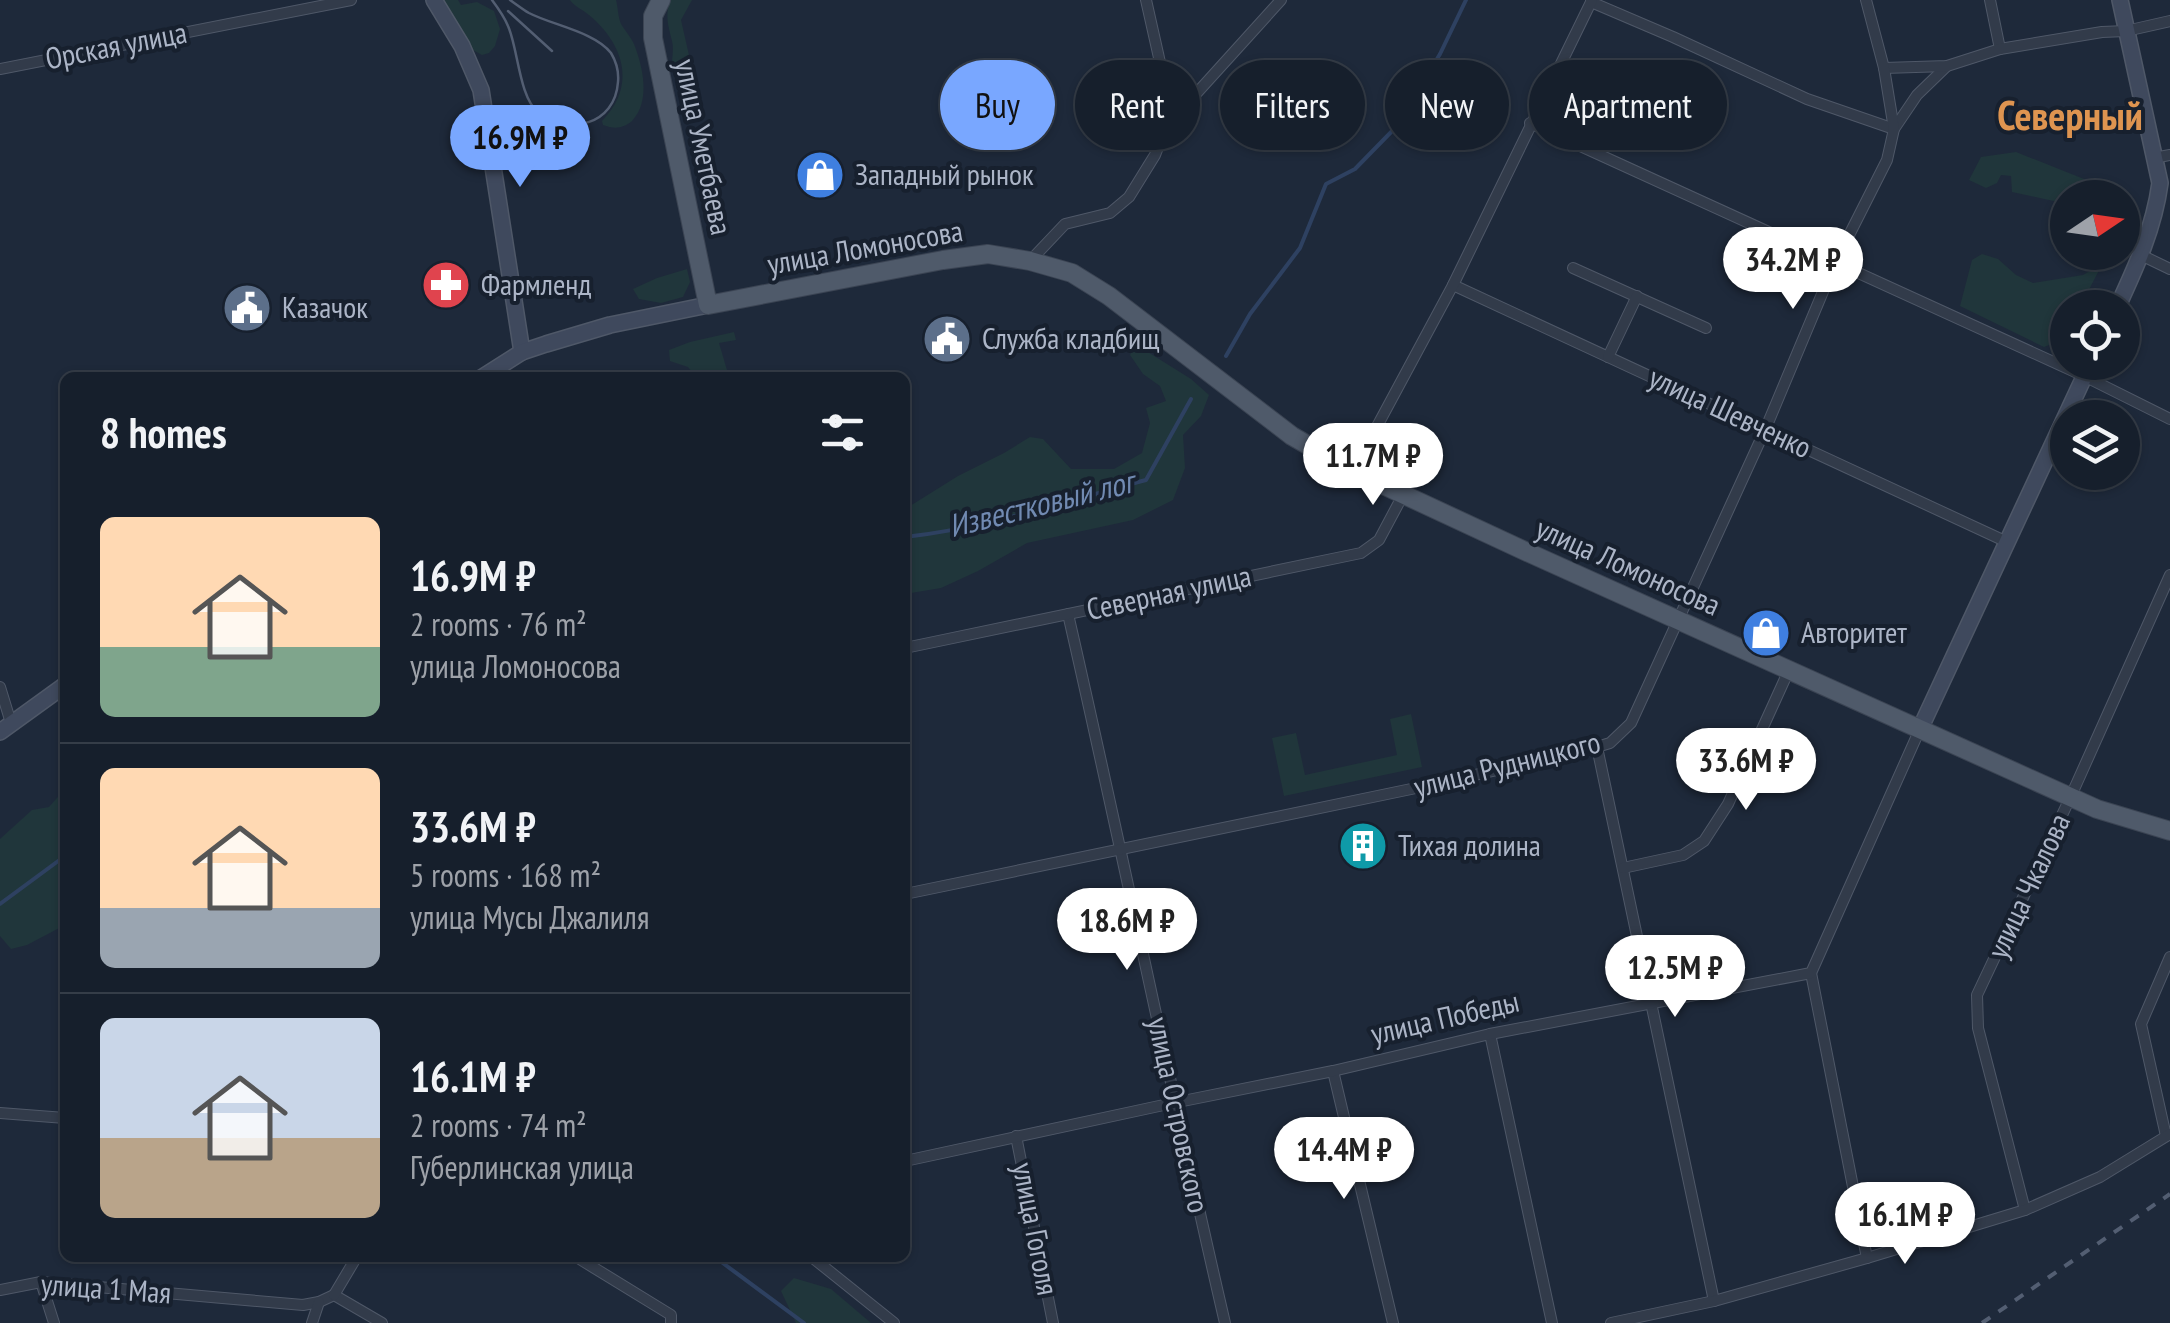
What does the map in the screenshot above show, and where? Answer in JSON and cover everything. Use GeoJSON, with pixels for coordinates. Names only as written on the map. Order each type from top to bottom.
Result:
{"type":"FeatureCollection","features":[{"type":"Feature","properties":{"kind":"main road","name":"улица Уметбаева"},"geometry":{"type":"LineString","coordinates":[[661,0],[653,16],[653,38],[708,305]]}},
{"type":"Feature","properties":{"kind":"main road","name":"улица Ломоносова"},"geometry":{"type":"LineString","coordinates":[[708,305],[988,254],[1072,273],[1110,296],[1292,436],[1353,471],[2098,809],[2170,831]]}},
{"type":"Feature","properties":{"kind":"street","name":"Орская улица"},"geometry":{"type":"LineString","coordinates":[[0,69],[350,0]]}},
{"type":"Feature","properties":{"kind":"street"},"geometry":{"type":"LineString","coordinates":[[434,0],[462,46],[481,90],[522,352]]}},
{"type":"Feature","properties":{"kind":"street"},"geometry":{"type":"LineString","coordinates":[[1146,0],[1159,60]]}},
{"type":"Feature","properties":{"kind":"street"},"geometry":{"type":"LineString","coordinates":[[1200,89],[1280,0]]}},
{"type":"Feature","properties":{"kind":"street","name":"улица Рудницкого"},"geometry":{"type":"LineString","coordinates":[[910,893],[1425,786],[1610,743],[1631,723],[1765,430],[1834,263],[1887,160],[1894,129],[1884,68],[1866,0]]}},
{"type":"Feature","properties":{"kind":"street"},"geometry":{"type":"LineString","coordinates":[[1990,0],[2000,49]]}},
{"type":"Feature","properties":{"kind":"street"},"geometry":{"type":"LineString","coordinates":[[2120,0],[2162,156],[2156,212],[2125,290]]}},
{"type":"Feature","properties":{"kind":"street"},"geometry":{"type":"LineString","coordinates":[[1562,60],[1591,1],[1807,100],[1894,129],[1917,95],[1946,66]]}},
{"type":"Feature","properties":{"kind":"street"},"geometry":{"type":"LineString","coordinates":[[1884,68],[1946,66],[2000,49],[2170,21]]}},
{"type":"Feature","properties":{"kind":"street"},"geometry":{"type":"LineString","coordinates":[[1353,471],[1453,285],[1529,125]]}},
{"type":"Feature","properties":{"kind":"street"},"geometry":{"type":"LineString","coordinates":[[1030,261],[1065,224],[1110,212],[1130,197],[1157,150]]}},
{"type":"Feature","properties":{"kind":"street"},"geometry":{"type":"LineString","coordinates":[[1589,150],[1834,263],[2050,353]]}},
{"type":"Feature","properties":{"kind":"street"},"geometry":{"type":"LineString","coordinates":[[2141,256],[2170,269]]}},
{"type":"Feature","properties":{"kind":"street"},"geometry":{"type":"LineString","coordinates":[[1573,268],[1706,328]]}},
{"type":"Feature","properties":{"kind":"street","name":"улица Шевченко"},"geometry":{"type":"LineString","coordinates":[[1453,285],[2008,542]]}},
{"type":"Feature","properties":{"kind":"street"},"geometry":{"type":"LineString","coordinates":[[1608,357],[1637,296]]}},
{"type":"Feature","properties":{"kind":"street","name":"улица Ломоносова"},"geometry":{"type":"LineString","coordinates":[[490,372],[522,352],[610,325],[708,305]]}},
{"type":"Feature","properties":{"kind":"street"},"geometry":{"type":"LineString","coordinates":[[1867,1258],[1811,973],[2082,380]]}},
{"type":"Feature","properties":{"kind":"street"},"geometry":{"type":"LineString","coordinates":[[2105,380],[2170,420]]}},
{"type":"Feature","properties":{"kind":"street","name":"Северная улица"},"geometry":{"type":"LineString","coordinates":[[910,647],[1361,553],[1379,540],[1403,494]]}},
{"type":"Feature","properties":{"kind":"street","name":"улица Чкалова"},"geometry":{"type":"LineString","coordinates":[[2025,1210],[1978,1028],[1978,995],[2170,575]]}},
{"type":"Feature","properties":{"kind":"street","name":"улица Островского"},"geometry":{"type":"LineString","coordinates":[[1068,614],[1225,1323]]}},
{"type":"Feature","properties":{"kind":"street"},"geometry":{"type":"LineString","coordinates":[[1623,868],[1683,854],[1704,841],[1728,804],[1790,670]]}},
{"type":"Feature","properties":{"kind":"street"},"geometry":{"type":"LineString","coordinates":[[0,687],[5,728],[60,689]]}},
{"type":"Feature","properties":{"kind":"street"},"geometry":{"type":"LineString","coordinates":[[1597,747],[1714,1301]]}},
{"type":"Feature","properties":{"kind":"street"},"geometry":{"type":"LineString","coordinates":[[1611,1323],[1714,1301],[2025,1210],[2100,1177],[2168,1135],[2141,1024],[2170,957]]}},
{"type":"Feature","properties":{"kind":"street","name":"улица Победы"},"geometry":{"type":"LineString","coordinates":[[910,1159],[1334,1071],[1490,1034],[1811,973]]}},
{"type":"Feature","properties":{"kind":"street"},"geometry":{"type":"LineString","coordinates":[[1490,1034],[1552,1323]]}},
{"type":"Feature","properties":{"kind":"street"},"geometry":{"type":"LineString","coordinates":[[1334,1071],[1393,1323]]}},
{"type":"Feature","properties":{"kind":"street"},"geometry":{"type":"LineString","coordinates":[[0,1113],[60,1118]]}},
{"type":"Feature","properties":{"kind":"street","name":"улица Гоголя"},"geometry":{"type":"LineString","coordinates":[[1016,1136],[1053,1323]]}},
{"type":"Feature","properties":{"kind":"street"},"geometry":{"type":"LineString","coordinates":[[354,1262],[334,1294],[382,1323]]}},
{"type":"Feature","properties":{"kind":"street"},"geometry":{"type":"LineString","coordinates":[[585,1262],[671,1315],[671,1323]]}},
{"type":"Feature","properties":{"kind":"street"},"geometry":{"type":"LineString","coordinates":[[819,1262],[894,1323]]}},
{"type":"Feature","properties":{"kind":"street"},"geometry":{"type":"LineString","coordinates":[[41,1282],[54,1323]]}},
{"type":"Feature","properties":{"kind":"street","name":"улица 1 Мая"},"geometry":{"type":"LineString","coordinates":[[0,1290],[41,1282],[303,1305],[334,1294]]}},
{"type":"Feature","properties":{"kind":"street"},"geometry":{"type":"LineString","coordinates":[[312,1323],[319,1302]]}},
{"type":"Feature","properties":{"kind":"green space"},"geometry":{"type":"Polygon","coordinates":[[[443,0],[458,0],[461,5],[477,2],[494,11],[500,29],[489,53],[482,55],[473,50],[443,0]]]}},
{"type":"Feature","properties":{"kind":"green space"},"geometry":{"type":"Polygon","coordinates":[[[570,0],[616,0],[621,24],[637,53],[644,84],[638,113],[625,126],[611,127],[602,121],[620,94],[622,66],[618,52],[601,26],[570,0]]]}},
{"type":"Feature","properties":{"kind":"green space"},"geometry":{"type":"Polygon","coordinates":[[[670,0],[692,0],[681,20],[691,64],[686,69],[684,86],[672,70],[673,47],[667,16],[670,0]]]}},
{"type":"Feature","properties":{"kind":"green space"},"geometry":{"type":"Polygon","coordinates":[[[2016,152],[2086,180],[2050,180],[2050,200],[2012,192],[2011,176],[2001,175],[1997,183],[1986,188],[1969,180],[1981,157],[2016,152]]]}},
{"type":"Feature","properties":{"kind":"green space"},"geometry":{"type":"Polygon","coordinates":[[[1982,254],[1998,259],[2016,275],[2033,283],[2099,270],[2089,290],[2050,290],[2050,345],[2044,347],[1960,306],[1972,260],[1982,254]]]}},
{"type":"Feature","properties":{"kind":"green space"},"geometry":{"type":"Polygon","coordinates":[[[687,269],[690,282],[683,297],[661,303],[639,299],[633,289],[657,278],[687,269]]]}},
{"type":"Feature","properties":{"kind":"green space"},"geometry":{"type":"Polygon","coordinates":[[[734,332],[736,340],[719,343],[728,372],[692,372],[670,361],[669,350],[734,332]]]}},
{"type":"Feature","properties":{"kind":"green space"},"geometry":{"type":"Polygon","coordinates":[[[1135,344],[1209,395],[1201,416],[1183,435],[1185,468],[1173,500],[1133,520],[1027,543],[941,588],[910,593],[910,506],[958,476],[1030,437],[1043,439],[1071,469],[1114,469],[1142,453],[1150,423],[1146,408],[1166,401],[1160,386],[1143,374],[1130,355],[1135,344]]]}},
{"type":"Feature","properties":{"kind":"green space"},"geometry":{"type":"Polygon","coordinates":[[[1411,714],[1422,767],[1284,796],[1272,738],[1296,733],[1305,775],[1397,755],[1390,719],[1411,714]]]}},
{"type":"Feature","properties":{"kind":"green space"},"geometry":{"type":"Polygon","coordinates":[[[60,795],[60,928],[11,949],[0,936],[0,839],[32,810],[49,807],[60,795]]]}},
{"type":"Feature","properties":{"kind":"green space"},"geometry":{"type":"Polygon","coordinates":[[[794,1278],[831,1289],[871,1323],[796,1323],[781,1291],[794,1278]]]}},
{"type":"Feature","properties":{"kind":"waterway","name":"Известковый лог"},"geometry":{"type":"LineString","coordinates":[[1226,356],[1250,314],[1300,248],[1326,184],[1355,169],[1397,126],[1440,54],[1466,0]]}},
{"type":"Feature","properties":{"kind":"waterway","name":"Известковый лог"},"geometry":{"type":"LineString","coordinates":[[910,536],[996,521],[1146,480],[1191,399]]}},
{"type":"Feature","properties":{"kind":"waterway","name":"Известковый лог"},"geometry":{"type":"LineString","coordinates":[[0,904],[60,860]]}},
{"type":"Feature","properties":{"kind":"waterway"},"geometry":{"type":"LineString","coordinates":[[721,1262],[804,1323]]}},
{"type":"Feature","properties":{"kind":"tram line"},"geometry":{"type":"LineString","coordinates":[[492,0],[508,26],[523,84],[538,112],[563,123],[576,124],[600,117],[615,97],[618,82],[611,53],[595,40],[529,13],[510,0]]}},
{"type":"Feature","properties":{"kind":"tram line"},"geometry":{"type":"LineString","coordinates":[[508,11],[552,51]]}},
{"type":"Feature","properties":{"kind":"railway"},"geometry":{"type":"LineString","coordinates":[[1982,1323],[2170,1194]]}},
{"type":"Feature","properties":{"kind":"place","name":"Западный рынок"},"geometry":{"type":"Point","coordinates":[820,175]}},
{"type":"Feature","properties":{"kind":"place","name":"Фармленд"},"geometry":{"type":"Point","coordinates":[446,285]}},
{"type":"Feature","properties":{"kind":"place","name":"Казачок"},"geometry":{"type":"Point","coordinates":[247,308]}},
{"type":"Feature","properties":{"kind":"place","name":"Служба кладбищ"},"geometry":{"type":"Point","coordinates":[947,339]}},
{"type":"Feature","properties":{"kind":"place","name":"Авторитет"},"geometry":{"type":"Point","coordinates":[1766,633]}},
{"type":"Feature","properties":{"kind":"place","name":"Тихая долина"},"geometry":{"type":"Point","coordinates":[1363,846]}},
{"type":"Feature","properties":{"kind":"district","name":"Северный"},"geometry":{"type":"Point","coordinates":[2070,116]}}]}
